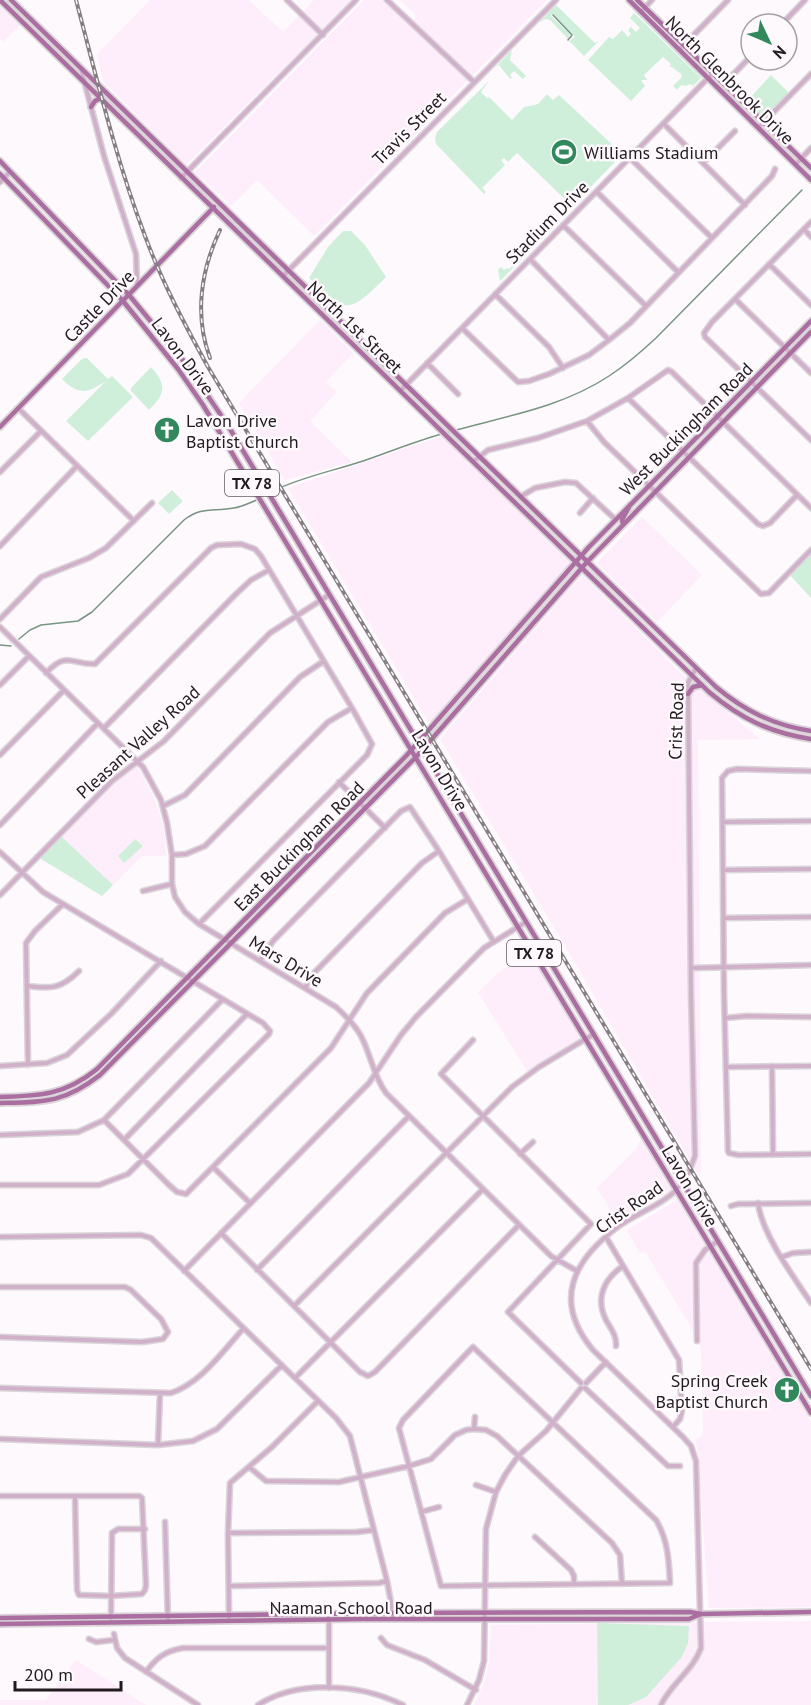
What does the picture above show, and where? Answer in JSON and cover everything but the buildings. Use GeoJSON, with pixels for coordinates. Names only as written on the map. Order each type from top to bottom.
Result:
{"type":"FeatureCollection","features":[{"type":"Feature","properties":{"kind":"main road","name":"North 1st Street"},"geometry":{"type":"LineString","coordinates":[[0,0],[450,439],[519,497],[581,568],[702,685],[727,706],[756,724],[789,736],[811,739]]}},
{"type":"Feature","properties":{"kind":"main road","name":"North 1st Street"},"geometry":{"type":"LineString","coordinates":[[11,0],[325,305],[456,435],[476,459],[732,701],[759,717],[790,728],[811,731]]}},
{"type":"Feature","properties":{"kind":"main road","name":"North Glenbrook Drive"},"geometry":{"type":"LineString","coordinates":[[629,0],[643,10],[761,125],[811,168]]}},
{"type":"Feature","properties":{"kind":"main road","name":"North Glenbrook Drive"},"geometry":{"type":"LineString","coordinates":[[637,0],[643,10]]}},
{"type":"Feature","properties":{"kind":"main road","name":"North Glenbrook Drive"},"geometry":{"type":"LineString","coordinates":[[710,76],[724,84],[811,180]]}},
{"type":"Feature","properties":{"kind":"main road"},"geometry":{"type":"LineString","coordinates":[[91,107],[101,98]]}},
{"type":"Feature","properties":{"kind":"main road"},"geometry":{"type":"LineString","coordinates":[[130,127],[135,121]]}},
{"type":"Feature","properties":{"kind":"main road","name":"Lavon Drive"},"geometry":{"type":"LineString","coordinates":[[0,161],[129,295],[180,356],[212,401],[811,1396]]}},
{"type":"Feature","properties":{"kind":"main road","name":"Lavon Drive"},"geometry":{"type":"LineString","coordinates":[[1,178],[123,301],[187,382],[224,438],[811,1413]]}},
{"type":"Feature","properties":{"kind":"main road","name":"Castle Drive"},"geometry":{"type":"LineString","coordinates":[[0,427],[218,203]]}},
{"type":"Feature","properties":{"kind":"main road"},"geometry":{"type":"LineString","coordinates":[[273,267],[279,262]]}},
{"type":"Feature","properties":{"kind":"main road"},"geometry":{"type":"LineString","coordinates":[[319,311],[325,305]]}},
{"type":"Feature","properties":{"kind":"main road","name":"West Buckingham Road"},"geometry":{"type":"LineString","coordinates":[[581,556],[811,321]]}},
{"type":"Feature","properties":{"kind":"main road","name":"West Buckingham Road"},"geometry":{"type":"LineString","coordinates":[[581,568],[811,332]]}},
{"type":"Feature","properties":{"kind":"main road"},"geometry":{"type":"LineString","coordinates":[[187,382],[195,384],[212,401]]}},
{"type":"Feature","properties":{"kind":"main road"},"geometry":{"type":"LineString","coordinates":[[422,411],[426,411],[447,426]]}},
{"type":"Feature","properties":{"kind":"main road"},"geometry":{"type":"LineString","coordinates":[[224,438],[232,432]]}},
{"type":"Feature","properties":{"kind":"main road"},"geometry":{"type":"LineString","coordinates":[[623,524],[622,520],[632,503]]}},
{"type":"Feature","properties":{"kind":"main road","name":"East Buckingham Road"},"geometry":{"type":"LineString","coordinates":[[0,1097],[44,1096],[67,1089],[83,1081],[97,1070],[190,980],[231,944],[362,806],[581,556]]}},
{"type":"Feature","properties":{"kind":"main road","name":"East Buckingham Road"},"geometry":{"type":"LineString","coordinates":[[0,1103],[42,1102],[75,1092],[100,1075],[225,940],[416,756],[581,568]]}},
{"type":"Feature","properties":{"kind":"main road"},"geometry":{"type":"LineString","coordinates":[[540,604],[545,608]]}},
{"type":"Feature","properties":{"kind":"main road"},"geometry":{"type":"LineString","coordinates":[[643,628],[648,621]]}},
{"type":"Feature","properties":{"kind":"main road"},"geometry":{"type":"LineString","coordinates":[[507,641],[513,646]]}},
{"type":"Feature","properties":{"kind":"main road"},"geometry":{"type":"LineString","coordinates":[[688,694],[693,687],[702,685]]}},
{"type":"Feature","properties":{"kind":"main road"},"geometry":{"type":"LineString","coordinates":[[554,986],[562,981]]}},
{"type":"Feature","properties":{"kind":"main road"},"geometry":{"type":"LineString","coordinates":[[777,1356],[784,1352]]}},
{"type":"Feature","properties":{"kind":"main road","name":"Naaman School Road"},"geometry":{"type":"LineString","coordinates":[[0,1618],[168,1619],[393,1613],[811,1612]]}},
{"type":"Feature","properties":{"kind":"main road","name":"Naaman School Road"},"geometry":{"type":"LineString","coordinates":[[229,1618],[689,1619],[701,1614]]}},
{"type":"Feature","properties":{"kind":"main road","name":"Naaman School Road"},"geometry":{"type":"LineString","coordinates":[[0,1624],[111,1619]]}},
{"type":"Feature","properties":{"kind":"street"},"geometry":{"type":"LineString","coordinates":[[287,0],[323,35]]}},
{"type":"Feature","properties":{"kind":"street"},"geometry":{"type":"LineString","coordinates":[[181,178],[356,0]]}},
{"type":"Feature","properties":{"kind":"street"},"geometry":{"type":"LineString","coordinates":[[387,0],[474,82]]}},
{"type":"Feature","properties":{"kind":"street","name":"Travis Street"},"geometry":{"type":"LineString","coordinates":[[283,276],[555,0]]}},
{"type":"Feature","properties":{"kind":"street"},"geometry":{"type":"LineString","coordinates":[[643,10],[652,0]]}},
{"type":"Feature","properties":{"kind":"street"},"geometry":{"type":"LineString","coordinates":[[681,48],[728,0]]}},
{"type":"Feature","properties":{"kind":"street"},"geometry":{"type":"LineString","coordinates":[[794,12],[805,0]]}},
{"type":"Feature","properties":{"kind":"street"},"geometry":{"type":"LineString","coordinates":[[724,84],[739,68]]}},
{"type":"Feature","properties":{"kind":"street"},"geometry":{"type":"LineString","coordinates":[[81,69],[116,195],[136,254],[137,286]]}},
{"type":"Feature","properties":{"kind":"street"},"geometry":{"type":"LineString","coordinates":[[761,125],[811,74]]}},
{"type":"Feature","properties":{"kind":"street","name":"Stadium Drive"},"geometry":{"type":"LineString","coordinates":[[401,390],[710,76]]}},
{"type":"Feature","properties":{"kind":"street"},"geometry":{"type":"LineString","coordinates":[[664,124],[745,205]]}},
{"type":"Feature","properties":{"kind":"street"},"geometry":{"type":"LineString","coordinates":[[703,163],[735,130]]}},
{"type":"Feature","properties":{"kind":"street"},"geometry":{"type":"LineString","coordinates":[[796,164],[811,148]]}},
{"type":"Feature","properties":{"kind":"street"},"geometry":{"type":"LineString","coordinates":[[630,158],[712,238]]}},
{"type":"Feature","properties":{"kind":"street"},"geometry":{"type":"LineString","coordinates":[[462,328],[518,382],[529,381],[589,355],[646,306],[745,205],[772,176],[775,169]]}},
{"type":"Feature","properties":{"kind":"street"},"geometry":{"type":"LineString","coordinates":[[1,178],[10,172]]}},
{"type":"Feature","properties":{"kind":"street"},"geometry":{"type":"LineString","coordinates":[[597,192],[678,272]]}},
{"type":"Feature","properties":{"kind":"street"},"geometry":{"type":"LineString","coordinates":[[811,222],[705,330],[705,337],[811,440]]}},
{"type":"Feature","properties":{"kind":"street"},"geometry":{"type":"LineString","coordinates":[[563,225],[646,306]]}},
{"type":"Feature","properties":{"kind":"street"},"geometry":{"type":"LineString","coordinates":[[804,230],[811,237]]}},
{"type":"Feature","properties":{"kind":"street"},"geometry":{"type":"LineString","coordinates":[[530,259],[609,340]]}},
{"type":"Feature","properties":{"kind":"street"},"geometry":{"type":"LineString","coordinates":[[769,264],[811,305]]}},
{"type":"Feature","properties":{"kind":"street"},"geometry":{"type":"LineString","coordinates":[[495,294],[549,347],[563,368]]}},
{"type":"Feature","properties":{"kind":"street"},"geometry":{"type":"LineString","coordinates":[[735,299],[811,373]]}},
{"type":"Feature","properties":{"kind":"street"},"geometry":{"type":"LineString","coordinates":[[427,363],[458,394]]}},
{"type":"Feature","properties":{"kind":"street"},"geometry":{"type":"LineString","coordinates":[[476,459],[488,450],[538,438],[587,421],[628,398],[668,370],[811,508]]}},
{"type":"Feature","properties":{"kind":"street"},"geometry":{"type":"LineString","coordinates":[[628,398],[752,519],[761,525],[770,523],[797,495]]}},
{"type":"Feature","properties":{"kind":"street"},"geometry":{"type":"LineString","coordinates":[[18,408],[134,521]]}},
{"type":"Feature","properties":{"kind":"street"},"geometry":{"type":"LineString","coordinates":[[0,415],[6,421]]}},
{"type":"Feature","properties":{"kind":"street"},"geometry":{"type":"LineString","coordinates":[[587,421],[599,437],[754,588],[764,595],[769,593],[811,550]]}},
{"type":"Feature","properties":{"kind":"street"},"geometry":{"type":"LineString","coordinates":[[0,472],[41,431]]}},
{"type":"Feature","properties":{"kind":"street"},"geometry":{"type":"LineString","coordinates":[[0,546],[77,466]]}},
{"type":"Feature","properties":{"kind":"street"},"geometry":{"type":"LineString","coordinates":[[519,497],[534,488],[565,482],[576,483],[615,519]]}},
{"type":"Feature","properties":{"kind":"street"},"geometry":{"type":"LineString","coordinates":[[580,513],[593,498]]}},
{"type":"Feature","properties":{"kind":"street"},"geometry":{"type":"LineString","coordinates":[[0,619],[41,577],[98,554],[152,503]]}},
{"type":"Feature","properties":{"kind":"street"},"geometry":{"type":"LineString","coordinates":[[46,673],[54,665],[69,659],[95,664],[211,548],[217,545],[241,544],[255,549],[269,570],[372,744],[367,755],[199,924]]}},
{"type":"Feature","properties":{"kind":"street"},"geometry":{"type":"LineString","coordinates":[[104,728],[242,589],[257,576],[269,570]]}},
{"type":"Feature","properties":{"kind":"street","name":"Pleasant Valley Road"},"geometry":{"type":"LineString","coordinates":[[0,895],[112,781],[164,741],[270,633],[329,595]]}},
{"type":"Feature","properties":{"kind":"street","name":"Mars Drive"},"geometry":{"type":"LineString","coordinates":[[0,627],[138,762],[155,787],[163,806],[170,836],[172,884],[180,905],[199,924],[336,1007],[350,1020],[360,1035],[375,1075],[386,1093],[556,1260],[577,1271]]}},
{"type":"Feature","properties":{"kind":"street"},"geometry":{"type":"LineString","coordinates":[[0,685],[29,656]]}},
{"type":"Feature","properties":{"kind":"street"},"geometry":{"type":"LineString","coordinates":[[163,806],[184,795],[300,677],[324,661]]}},
{"type":"Feature","properties":{"kind":"street","name":"Crist Road"},"geometry":{"type":"LineString","coordinates":[[661,1705],[670,1690],[698,1658],[702,1638],[696,1461],[691,1446],[580,1335],[572,1317],[571,1292],[577,1271],[589,1254],[606,1237],[677,1190],[691,1168],[696,1150],[691,968],[688,680],[696,668]]}},
{"type":"Feature","properties":{"kind":"street"},"geometry":{"type":"LineString","coordinates":[[0,755],[64,690]]}},
{"type":"Feature","properties":{"kind":"street"},"geometry":{"type":"LineString","coordinates":[[172,855],[186,854],[205,846],[328,722],[352,708]]}},
{"type":"Feature","properties":{"kind":"street"},"geometry":{"type":"LineString","coordinates":[[0,825],[98,723]]}},
{"type":"Feature","properties":{"kind":"street"},"geometry":{"type":"LineString","coordinates":[[811,771],[737,769],[728,771],[722,778],[728,1151],[732,1154],[811,1154]]}},
{"type":"Feature","properties":{"kind":"street"},"geometry":{"type":"LineString","coordinates":[[339,782],[385,828]]}},
{"type":"Feature","properties":{"kind":"street"},"geometry":{"type":"LineString","coordinates":[[260,961],[273,941],[401,811],[410,807],[494,942]]}},
{"type":"Feature","properties":{"kind":"street"},"geometry":{"type":"LineString","coordinates":[[723,822],[811,821]]}},
{"type":"Feature","properties":{"kind":"street"},"geometry":{"type":"LineString","coordinates":[[0,852],[36,886],[63,904],[224,999],[268,1027],[270,1031],[128,1174],[99,1185],[0,1185]]}},
{"type":"Feature","properties":{"kind":"street"},"geometry":{"type":"LineString","coordinates":[[305,988],[313,974],[419,866],[439,852]]}},
{"type":"Feature","properties":{"kind":"street"},"geometry":{"type":"LineString","coordinates":[[723,870],[811,869]]}},
{"type":"Feature","properties":{"kind":"street"},"geometry":{"type":"LineString","coordinates":[[143,891],[172,884]]}},
{"type":"Feature","properties":{"kind":"street"},"geometry":{"type":"LineString","coordinates":[[104,1120],[177,1192],[183,1194],[190,1191],[331,1048],[367,993],[445,913],[468,899]]}},
{"type":"Feature","properties":{"kind":"street"},"geometry":{"type":"LineString","coordinates":[[28,1065],[26,944],[35,931],[63,904]]}},
{"type":"Feature","properties":{"kind":"street"},"geometry":{"type":"LineString","coordinates":[[724,918],[811,916]]}},
{"type":"Feature","properties":{"kind":"street"},"geometry":{"type":"LineString","coordinates":[[184,1271],[375,1075],[401,1035],[416,1017],[484,948],[526,922]]}},
{"type":"Feature","properties":{"kind":"street"},"geometry":{"type":"LineString","coordinates":[[0,1066],[47,1063],[67,1055],[161,962]]}},
{"type":"Feature","properties":{"kind":"street"},"geometry":{"type":"LineString","coordinates":[[691,968],[811,965]]}},
{"type":"Feature","properties":{"kind":"street"},"geometry":{"type":"LineString","coordinates":[[27,986],[63,985],[79,971]]}},
{"type":"Feature","properties":{"kind":"street"},"geometry":{"type":"LineString","coordinates":[[0,1135],[78,1132],[104,1120],[224,999]]}},
{"type":"Feature","properties":{"kind":"street"},"geometry":{"type":"LineString","coordinates":[[124,1140],[248,1014]]}},
{"type":"Feature","properties":{"kind":"street"},"geometry":{"type":"LineString","coordinates":[[725,1018],[811,1017]]}},
{"type":"Feature","properties":{"kind":"street"},"geometry":{"type":"LineString","coordinates":[[294,1306],[512,1087],[539,1067],[594,1034]]}},
{"type":"Feature","properties":{"kind":"street"},"geometry":{"type":"LineString","coordinates":[[473,1040],[441,1074],[591,1224],[508,1312],[668,1466],[680,1466]]}},
{"type":"Feature","properties":{"kind":"street"},"geometry":{"type":"LineString","coordinates":[[772,1066],[773,1154]]}},
{"type":"Feature","properties":{"kind":"street"},"geometry":{"type":"LineString","coordinates":[[726,1067],[811,1066]]}},
{"type":"Feature","properties":{"kind":"street"},"geometry":{"type":"LineString","coordinates":[[257,1270],[409,1116]]}},
{"type":"Feature","properties":{"kind":"street"},"geometry":{"type":"LineString","coordinates":[[520,1154],[533,1142]]}},
{"type":"Feature","properties":{"kind":"street"},"geometry":{"type":"LineString","coordinates":[[213,1167],[250,1203]]}},
{"type":"Feature","properties":{"kind":"street"},"geometry":{"type":"LineString","coordinates":[[295,1379],[483,1190]]}},
{"type":"Feature","properties":{"kind":"street"},"geometry":{"type":"LineString","coordinates":[[730,1206],[758,1203],[811,1203]]}},
{"type":"Feature","properties":{"kind":"street"},"geometry":{"type":"LineString","coordinates":[[758,1203],[760,1217],[811,1303]]}},
{"type":"Feature","properties":{"kind":"street"},"geometry":{"type":"LineString","coordinates":[[221,1233],[360,1372],[368,1376],[519,1225]]}},
{"type":"Feature","properties":{"kind":"street"},"geometry":{"type":"LineString","coordinates":[[0,1237],[141,1235],[151,1238],[282,1365],[350,1436],[387,1581],[394,1619]]}},
{"type":"Feature","properties":{"kind":"street"},"geometry":{"type":"LineString","coordinates":[[606,1237],[679,1360],[682,1411],[680,1419],[673,1427]]}},
{"type":"Feature","properties":{"kind":"street"},"geometry":{"type":"LineString","coordinates":[[697,1341],[696,1263],[710,1246],[718,1241]]}},
{"type":"Feature","properties":{"kind":"street"},"geometry":{"type":"LineString","coordinates":[[782,1257],[793,1253],[811,1252]]}},
{"type":"Feature","properties":{"kind":"street"},"geometry":{"type":"LineString","coordinates":[[616,1346],[617,1339],[602,1312],[601,1296],[608,1280],[623,1266]]}},
{"type":"Feature","properties":{"kind":"street"},"geometry":{"type":"LineString","coordinates":[[0,1287],[125,1287],[161,1319],[168,1332],[163,1339],[142,1342],[0,1337]]}},
{"type":"Feature","properties":{"kind":"street"},"geometry":{"type":"LineString","coordinates":[[0,1388],[171,1393],[182,1389],[194,1380],[243,1329]]}},
{"type":"Feature","properties":{"kind":"street"},"geometry":{"type":"LineString","coordinates":[[473,1347],[553,1422],[656,1520],[668,1552],[670,1583],[441,1586],[399,1428],[400,1424],[473,1347]]}},
{"type":"Feature","properties":{"kind":"street"},"geometry":{"type":"LineString","coordinates":[[468,1705],[476,1690],[484,1661],[486,1529],[496,1492],[519,1456],[553,1422],[606,1362]]}},
{"type":"Feature","properties":{"kind":"street"},"geometry":{"type":"LineString","coordinates":[[0,1439],[159,1444],[193,1441],[217,1429],[282,1365]]}},
{"type":"Feature","properties":{"kind":"street"},"geometry":{"type":"LineString","coordinates":[[159,1444],[160,1393]]}},
{"type":"Feature","properties":{"kind":"street"},"geometry":{"type":"LineString","coordinates":[[229,1618],[230,1483],[318,1401]]}},
{"type":"Feature","properties":{"kind":"street"},"geometry":{"type":"LineString","coordinates":[[474,1429],[475,1417]]}},
{"type":"Feature","properties":{"kind":"street"},"geometry":{"type":"LineString","coordinates":[[249,1467],[266,1481],[277,1483],[339,1482],[431,1459],[455,1436],[474,1429],[486,1430],[497,1436],[519,1456],[618,1550],[622,1584]]}},
{"type":"Feature","properties":{"kind":"street"},"geometry":{"type":"LineString","coordinates":[[476,1485],[496,1492]]}},
{"type":"Feature","properties":{"kind":"street"},"geometry":{"type":"LineString","coordinates":[[0,1496],[139,1496],[142,1498],[145,1529],[145,1590],[142,1594],[83,1596],[77,1590],[75,1497]]}},
{"type":"Feature","properties":{"kind":"street"},"geometry":{"type":"LineString","coordinates":[[421,1512],[439,1507]]}},
{"type":"Feature","properties":{"kind":"street"},"geometry":{"type":"LineString","coordinates":[[165,1522],[168,1619]]}},
{"type":"Feature","properties":{"kind":"street"},"geometry":{"type":"LineString","coordinates":[[111,1619],[110,1540],[112,1533],[118,1529],[145,1529]]}},
{"type":"Feature","properties":{"kind":"street"},"geometry":{"type":"LineString","coordinates":[[228,1533],[374,1530]]}},
{"type":"Feature","properties":{"kind":"street"},"geometry":{"type":"LineString","coordinates":[[535,1537],[571,1570],[574,1575],[574,1584]]}},
{"type":"Feature","properties":{"kind":"street"},"geometry":{"type":"LineString","coordinates":[[229,1586],[387,1581]]}},
{"type":"Feature","properties":{"kind":"street"},"geometry":{"type":"LineString","coordinates":[[329,1614],[329,1688]]}},
{"type":"Feature","properties":{"kind":"street"},"geometry":{"type":"LineString","coordinates":[[114,1634],[114,1640],[125,1658],[198,1705]]}},
{"type":"Feature","properties":{"kind":"street"},"geometry":{"type":"LineString","coordinates":[[381,1638],[387,1645],[425,1660],[476,1690]]}},
{"type":"Feature","properties":{"kind":"street"},"geometry":{"type":"LineString","coordinates":[[89,1639],[96,1642],[114,1640]]}},
{"type":"Feature","properties":{"kind":"street"},"geometry":{"type":"LineString","coordinates":[[146,1672],[164,1653],[183,1648],[329,1648]]}},
{"type":"Feature","properties":{"kind":"street"},"geometry":{"type":"LineString","coordinates":[[258,1705],[279,1695],[329,1688],[370,1693],[403,1705]]}},
{"type":"Feature","properties":{"kind":"shaded area"},"geometry":{"type":"Polygon","coordinates":[[[150,0],[249,0],[283,32],[314,0],[351,0],[186,165],[103,81],[97,54],[150,0]]]}},
{"type":"Feature","properties":{"kind":"shaded area"},"geometry":{"type":"Polygon","coordinates":[[[364,0],[384,0],[409,25],[417,16],[400,0],[547,0],[314,236],[257,180],[231,206],[195,172],[364,0]]]}},
{"type":"Feature","properties":{"kind":"shaded area"},"geometry":{"type":"Polygon","coordinates":[[[0,8],[20,25],[3,42],[0,39],[0,8]]]}},
{"type":"Feature","properties":{"kind":"shaded area"},"geometry":{"type":"Polygon","coordinates":[[[320,320],[353,353],[326,382],[337,392],[310,421],[352,462],[285,480],[239,403],[320,320]]]}},
{"type":"Feature","properties":{"kind":"shaded area"},"geometry":{"type":"Polygon","coordinates":[[[442,436],[571,564],[430,724],[288,488],[442,436]]]}},
{"type":"Feature","properties":{"kind":"shaded area"},"geometry":{"type":"Polygon","coordinates":[[[642,517],[702,575],[657,622],[597,563],[642,517]]]}},
{"type":"Feature","properties":{"kind":"shaded area"},"geometry":{"type":"Polygon","coordinates":[[[582,575],[685,677],[760,739],[698,740],[701,1172],[698,1174],[558,934],[440,739],[582,575]]]}},
{"type":"Feature","properties":{"kind":"shaded area"},"geometry":{"type":"Polygon","coordinates":[[[137,766],[153,795],[160,815],[165,836],[166,856],[142,856],[113,885],[61,836],[115,781],[137,766]]]}},
{"type":"Feature","properties":{"kind":"shaded area"},"geometry":{"type":"Polygon","coordinates":[[[530,953],[580,1039],[527,1071],[478,992],[500,971],[530,953]]]}},
{"type":"Feature","properties":{"kind":"shaded area"},"geometry":{"type":"Polygon","coordinates":[[[641,1139],[671,1190],[619,1223],[597,1188],[638,1147],[641,1139]]]}},
{"type":"Feature","properties":{"kind":"shaded area"},"geometry":{"type":"Polygon","coordinates":[[[677,1200],[811,1421],[811,1607],[709,1608],[699,1477],[700,1459],[695,1440],[702,1436],[703,1431],[701,1350],[692,1329],[646,1253],[639,1252],[627,1230],[677,1200]]]}},
{"type":"Feature","properties":{"kind":"shaded area"},"geometry":{"type":"Polygon","coordinates":[[[811,1621],[811,1705],[474,1705],[483,1685],[489,1662],[491,1625],[811,1621]]]}},
{"type":"Feature","properties":{"kind":"shaded area"},"geometry":{"type":"Polygon","coordinates":[[[76,1660],[146,1705],[0,1705],[0,1700],[46,1700],[76,1660]]]}},
{"type":"Feature","properties":{"kind":"green space"},"geometry":{"type":"Polygon","coordinates":[[[556,5],[595,43],[599,41],[584,56],[569,41],[575,37],[552,14],[551,16],[570,34],[568,39],[550,20],[540,22],[556,5]]]}},
{"type":"Feature","properties":{"kind":"green space"},"geometry":{"type":"Polygon","coordinates":[[[635,12],[637,12],[702,76],[701,77],[635,12]]]}},
{"type":"Feature","properties":{"kind":"green space"},"geometry":{"type":"Polygon","coordinates":[[[634,13],[701,78],[693,86],[681,85],[677,90],[673,86],[682,77],[681,74],[670,67],[671,64],[663,57],[644,75],[647,80],[641,80],[645,86],[631,101],[588,60],[609,37],[613,39],[622,30],[628,37],[631,34],[628,30],[631,27],[636,32],[640,28],[630,18],[634,13]]]}},
{"type":"Feature","properties":{"kind":"green space"},"geometry":{"type":"Polygon","coordinates":[[[512,50],[510,60],[526,76],[523,79],[514,71],[510,79],[499,65],[495,68],[512,50]]]}},
{"type":"Feature","properties":{"kind":"green space"},"geometry":{"type":"Polygon","coordinates":[[[771,75],[789,93],[765,117],[761,118],[746,102],[771,75]]]}},
{"type":"Feature","properties":{"kind":"green space"},"geometry":{"type":"Polygon","coordinates":[[[489,81],[481,92],[512,120],[524,107],[538,104],[547,94],[553,100],[559,95],[616,148],[609,156],[615,162],[572,206],[517,153],[508,162],[504,158],[501,160],[505,165],[482,188],[486,192],[484,194],[436,144],[437,132],[489,81]]]}},
{"type":"Feature","properties":{"kind":"green space"},"geometry":{"type":"Polygon","coordinates":[[[343,231],[351,231],[365,245],[386,277],[364,298],[348,305],[331,299],[309,278],[328,247],[343,231]]]}},
{"type":"Feature","properties":{"kind":"green space"},"geometry":{"type":"Polygon","coordinates":[[[524,243],[531,250],[500,281],[498,270],[501,267],[504,270],[509,269],[525,253],[522,250],[524,243]]]}},
{"type":"Feature","properties":{"kind":"green space"},"geometry":{"type":"Polygon","coordinates":[[[83,358],[87,358],[108,379],[112,376],[133,397],[88,441],[66,421],[106,381],[84,391],[74,388],[62,379],[83,358]]]}},
{"type":"Feature","properties":{"kind":"green space"},"geometry":{"type":"Polygon","coordinates":[[[151,367],[160,379],[162,389],[159,399],[149,410],[131,391],[131,388],[151,367]]]}},
{"type":"Feature","properties":{"kind":"green space"},"geometry":{"type":"Polygon","coordinates":[[[172,490],[183,501],[169,514],[158,503],[172,490]]]}},
{"type":"Feature","properties":{"kind":"green space"},"geometry":{"type":"Polygon","coordinates":[[[811,554],[811,598],[790,575],[811,554]]]}},
{"type":"Feature","properties":{"kind":"green space"},"geometry":{"type":"Polygon","coordinates":[[[61,836],[113,885],[102,896],[41,859],[61,836]]]}},
{"type":"Feature","properties":{"kind":"green space"},"geometry":{"type":"Polygon","coordinates":[[[135,839],[143,846],[124,863],[118,856],[135,839]]]}},
{"type":"Feature","properties":{"kind":"green space"},"geometry":{"type":"Polygon","coordinates":[[[597,1623],[689,1626],[688,1643],[682,1657],[646,1697],[628,1705],[598,1705],[597,1623]]]}},
{"type":"Feature","properties":{"kind":"waterway"},"geometry":{"type":"LineString","coordinates":[[553,15],[572,35],[568,40]]}},
{"type":"Feature","properties":{"kind":"waterway"},"geometry":{"type":"LineString","coordinates":[[456,430],[555,403],[592,386],[615,372],[656,338],[802,190]]}},
{"type":"Feature","properties":{"kind":"waterway"},"geometry":{"type":"LineString","coordinates":[[273,491],[306,478],[452,431]]}},
{"type":"Feature","properties":{"kind":"waterway"},"geometry":{"type":"LineString","coordinates":[[19,639],[41,625],[78,621],[92,612],[190,516],[202,511],[237,507],[257,500]]}},
{"type":"Feature","properties":{"kind":"waterway"},"geometry":{"type":"LineString","coordinates":[[0,645],[11,646]]}},
{"type":"Feature","properties":{"kind":"railway"},"geometry":{"type":"LineString","coordinates":[[76,0],[107,119],[145,236],[174,303],[199,351],[811,1369]]}},
{"type":"Feature","properties":{"kind":"railway"},"geometry":{"type":"LineString","coordinates":[[210,358],[202,325],[202,293],[208,261],[220,230]]}},
{"type":"Feature","properties":{"kind":"place","name":"Williams Stadium"},"geometry":{"type":"Point","coordinates":[564,152]}},
{"type":"Feature","properties":{"kind":"place","name":"Lavon Drive Baptist Church"},"geometry":{"type":"Point","coordinates":[167,430]}},
{"type":"Feature","properties":{"kind":"place","name":"Spring Creek Baptist Church"},"geometry":{"type":"Point","coordinates":[787,1390]}}]}
